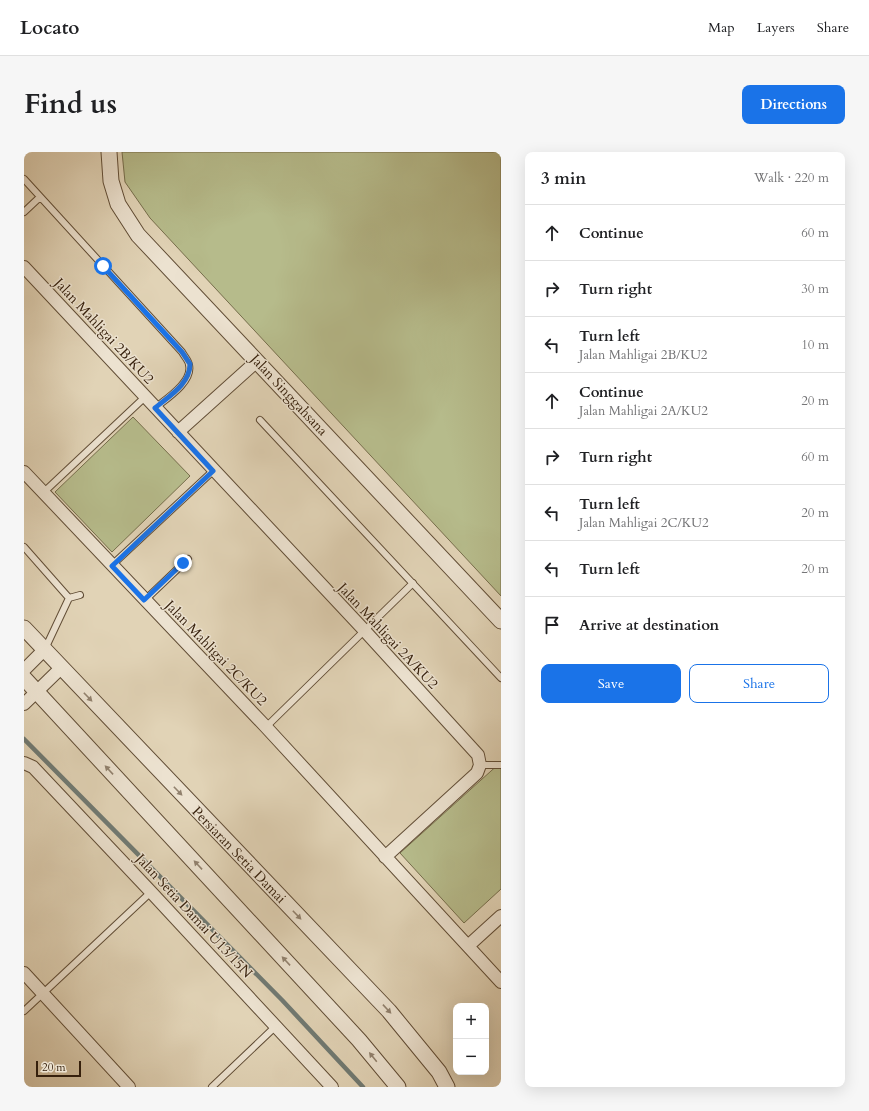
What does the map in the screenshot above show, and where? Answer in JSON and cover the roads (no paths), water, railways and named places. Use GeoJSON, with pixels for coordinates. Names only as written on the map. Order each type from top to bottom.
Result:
{"type":"FeatureCollection","features":[{"type":"Feature","properties":{"kind":"street","name":"Jalan Singgahsana"},"geometry":{"type":"LineString","coordinates":[[109,152],[111,181],[118,204],[138,235],[501,621]]}},
{"type":"Feature","properties":{"kind":"street","name":"Jalan Mahligai 2B/KU2"},"geometry":{"type":"LineString","coordinates":[[24,267],[178,432]]}},
{"type":"Feature","properties":{"kind":"street"},"geometry":{"type":"LineString","coordinates":[[178,432],[257,361]]}},
{"type":"Feature","properties":{"kind":"street","name":"Jalan Mahligai 2A/KU2"},"geometry":{"type":"LineString","coordinates":[[178,432],[364,630],[478,755],[480,765]]}},
{"type":"Feature","properties":{"kind":"street","name":"Jalan Mahligai 2C/KU2"},"geometry":{"type":"LineString","coordinates":[[24,472],[266,727],[501,982]]}},
{"type":"Feature","properties":{"kind":"street","name":"Persiaran Setia Damai"},"geometry":{"type":"LineString","coordinates":[[24,628],[389,1011],[439,1072],[447,1087]]}},
{"type":"Feature","properties":{"kind":"street"},"geometry":{"type":"LineString","coordinates":[[24,670],[44,650]]}},
{"type":"Feature","properties":{"kind":"street"},"geometry":{"type":"LineString","coordinates":[[24,704],[61,668]]}},
{"type":"Feature","properties":{"kind":"street"},"geometry":{"type":"LineString","coordinates":[[24,678],[359,1040],[398,1087]]}},
{"type":"Feature","properties":{"kind":"street","name":"Jalan Setia Damai U13/15N"},"geometry":{"type":"LineString","coordinates":[[28,765],[151,892],[332,1087]]}},
{"type":"Feature","properties":{"kind":"street"},"geometry":{"type":"LineString","coordinates":[[385,857],[477,773],[480,765]]}},
{"type":"Feature","properties":{"kind":"street"},"geometry":{"type":"LineString","coordinates":[[468,946],[501,916]]}},
{"type":"Feature","properties":{"kind":"street"},"geometry":{"type":"LineString","coordinates":[[24,973],[129,1087]]}},
{"type":"Feature","properties":{"kind":"lane"},"geometry":{"type":"LineString","coordinates":[[24,179],[182,352],[190,364],[188,377],[182,385],[155,408]]}},
{"type":"Feature","properties":{"kind":"lane"},"geometry":{"type":"LineString","coordinates":[[24,212],[40,197]]}},
{"type":"Feature","properties":{"kind":"lane"},"geometry":{"type":"LineString","coordinates":[[44,492],[145,397]]}},
{"type":"Feature","properties":{"kind":"lane"},"geometry":{"type":"LineString","coordinates":[[260,420],[501,678]]}},
{"type":"Feature","properties":{"kind":"lane"},"geometry":{"type":"LineString","coordinates":[[112,566],[213,471]]}},
{"type":"Feature","properties":{"kind":"lane"},"geometry":{"type":"LineString","coordinates":[[24,547],[69,598]]}},
{"type":"Feature","properties":{"kind":"lane"},"geometry":{"type":"LineString","coordinates":[[144,600],[188,559]]}},
{"type":"Feature","properties":{"kind":"lane"},"geometry":{"type":"LineString","coordinates":[[266,727],[413,583]]}},
{"type":"Feature","properties":{"kind":"lane"},"geometry":{"type":"LineString","coordinates":[[44,650],[69,598],[80,595]]}},
{"type":"Feature","properties":{"kind":"lane"},"geometry":{"type":"LineString","coordinates":[[480,765],[501,765]]}},
{"type":"Feature","properties":{"kind":"lane"},"geometry":{"type":"LineString","coordinates":[[24,1011],[151,892]]}},
{"type":"Feature","properties":{"kind":"lane"},"geometry":{"type":"LineString","coordinates":[[212,1087],[276,1026]]}},
{"type":"Feature","properties":{"kind":"waterway"},"geometry":{"type":"LineString","coordinates":[[24,739],[282,1000],[363,1087]]}}]}
